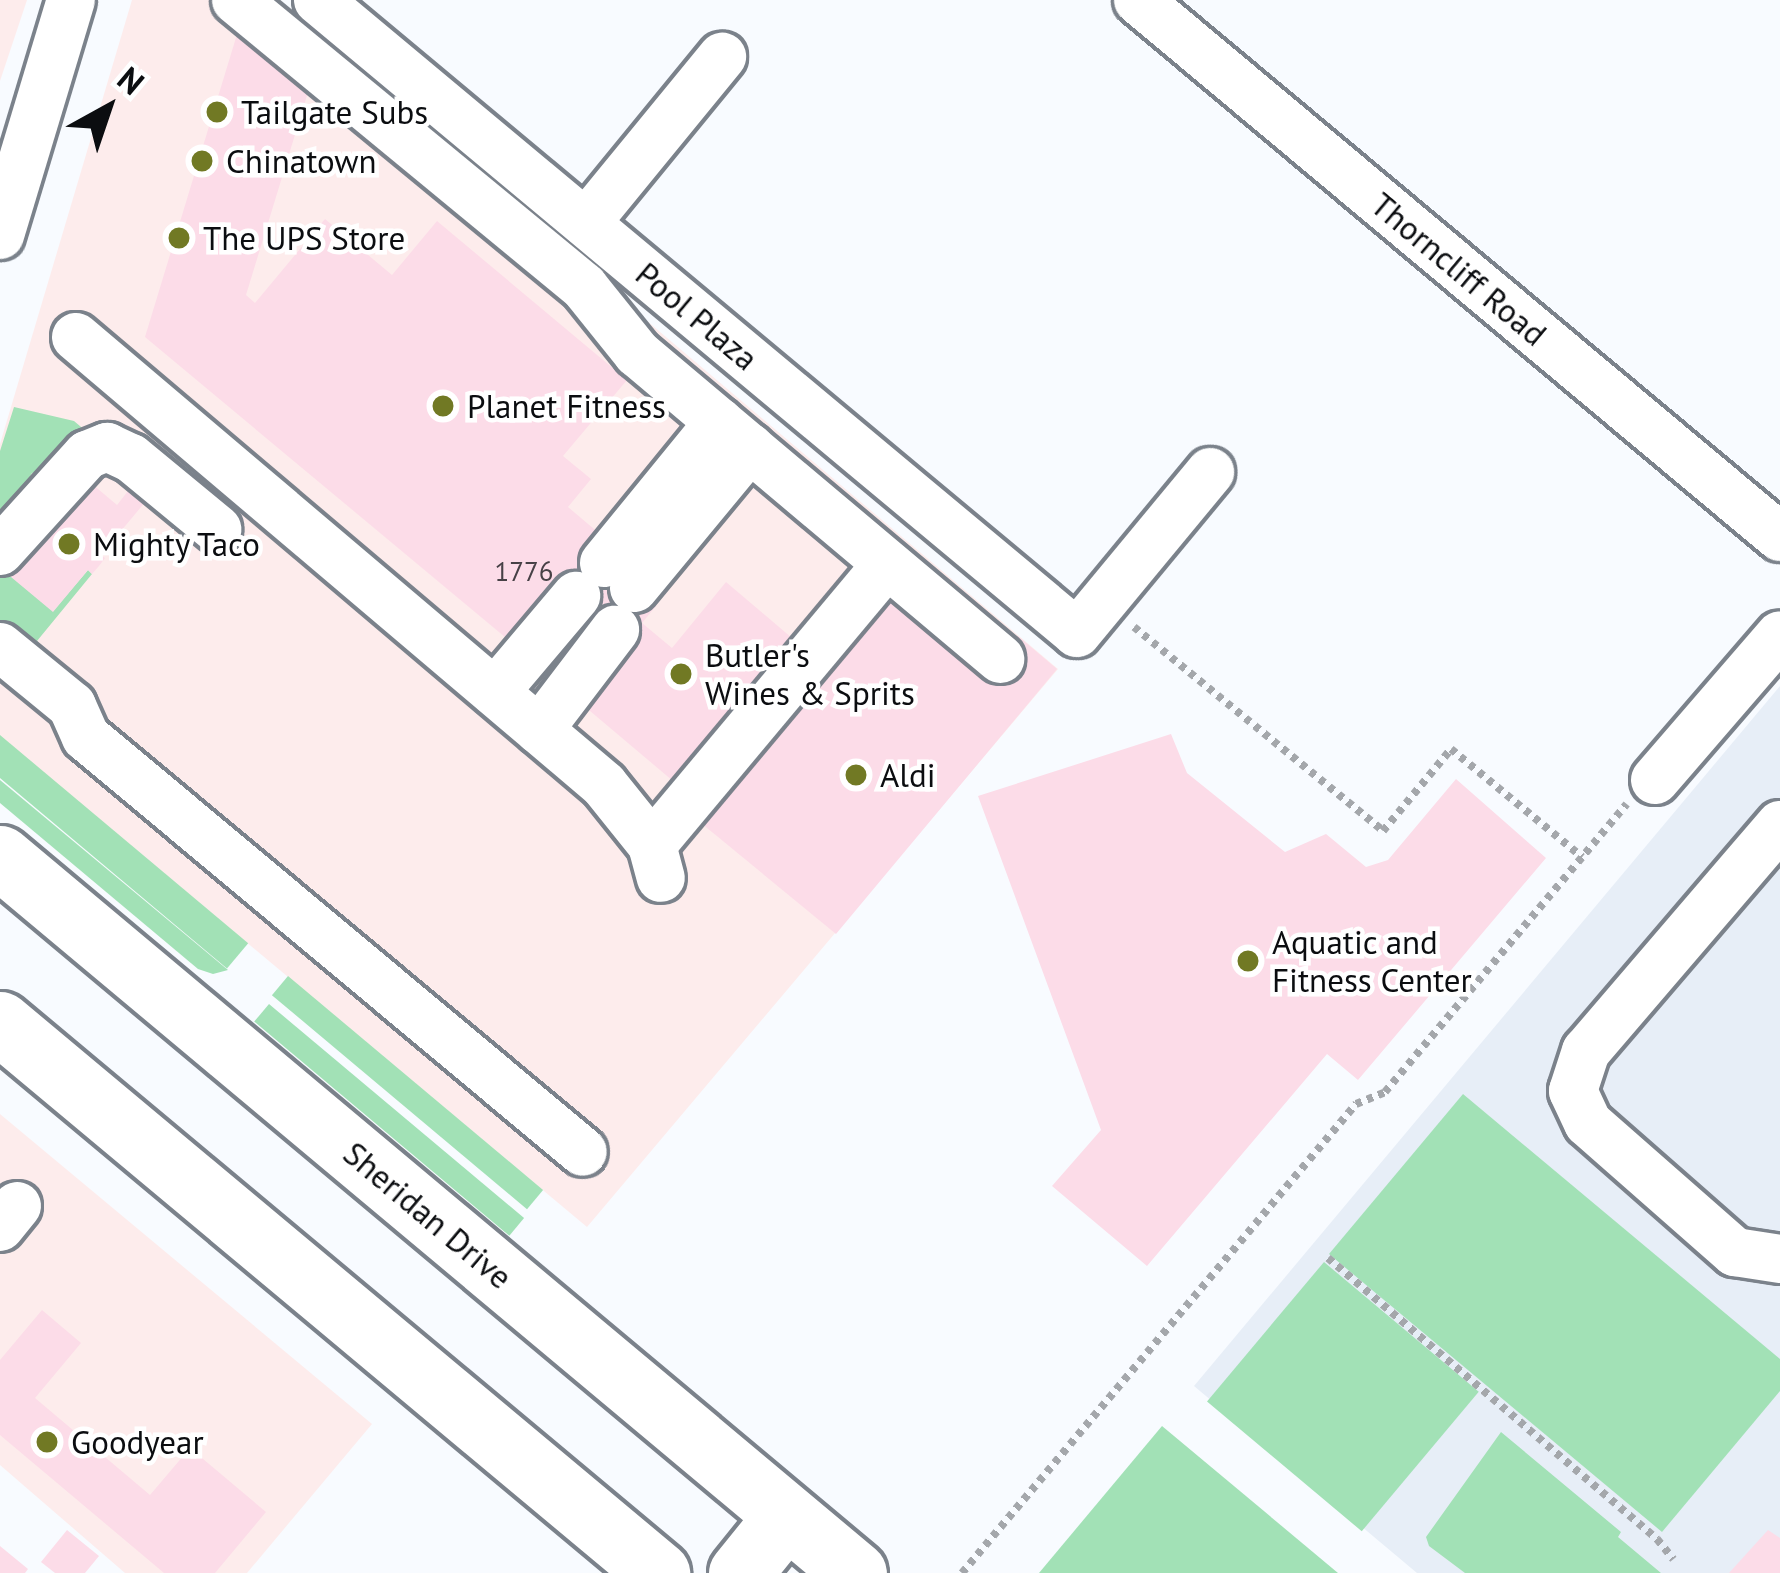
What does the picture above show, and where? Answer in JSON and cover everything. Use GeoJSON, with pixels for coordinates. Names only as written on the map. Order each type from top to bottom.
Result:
{"type":"FeatureCollection","features":[{"type":"Feature","properties":{"kind":"main road","name":"Sheridan Drive"},"geometry":{"type":"LineString","coordinates":[[0,856],[855,1573]]}},
{"type":"Feature","properties":{"kind":"main road"},"geometry":{"type":"LineString","coordinates":[[0,1023],[658,1573]]}},
{"type":"Feature","properties":{"kind":"main road"},"geometry":{"type":"LineString","coordinates":[[740,1573],[786,1516]]}},
{"type":"Feature","properties":{"kind":"street"},"geometry":{"type":"LineString","coordinates":[[0,235],[71,0]]}},
{"type":"Feature","properties":{"kind":"street"},"geometry":{"type":"LineString","coordinates":[[236,0],[584,286],[638,353]]}},
{"type":"Feature","properties":{"kind":"street","name":"Pool Plaza"},"geometry":{"type":"LineString","coordinates":[[318,0],[1077,633],[1210,472]]}},
{"type":"Feature","properties":{"kind":"street","name":"Thorncliff Road"},"geometry":{"type":"LineString","coordinates":[[1138,0],[1780,537]]}},
{"type":"Feature","properties":{"kind":"street"},"geometry":{"type":"LineString","coordinates":[[586,224],[722,57]]}},
{"type":"Feature","properties":{"kind":"street"},"geometry":{"type":"LineString","coordinates":[[500,250],[638,353],[1000,658]]}},
{"type":"Feature","properties":{"kind":"street"},"geometry":{"type":"LineString","coordinates":[[76,337],[604,785],[657,862],[886,565]]}},
{"type":"Feature","properties":{"kind":"street"},"geometry":{"type":"LineString","coordinates":[[495,692],[602,606],[739,439]]}},
{"type":"Feature","properties":{"kind":"street"},"geometry":{"type":"LineString","coordinates":[[0,551],[87,455],[107,447],[131,458],[217,529]]}},
{"type":"Feature","properties":{"kind":"street"},"geometry":{"type":"LineString","coordinates":[[539,730],[602,606]]}},
{"type":"Feature","properties":{"kind":"street"},"geometry":{"type":"LineString","coordinates":[[1655,780],[1780,635]]}},
{"type":"Feature","properties":{"kind":"street"},"geometry":{"type":"LineString","coordinates":[[0,647],[71,706],[86,737],[583,1153]]}},
{"type":"Feature","properties":{"kind":"street"},"geometry":{"type":"LineString","coordinates":[[1780,826],[1586,1051],[1573,1091],[1588,1123],[1735,1252],[1780,1259]]}},
{"type":"Feature","properties":{"kind":"path"},"geometry":{"type":"LineString","coordinates":[[1123,617],[1383,831],[1451,748],[1582,857]]}},
{"type":"Feature","properties":{"kind":"path"},"geometry":{"type":"LineString","coordinates":[[962,1573],[1356,1104],[1385,1092],[1642,786],[1655,780]]}},
{"type":"Feature","properties":{"kind":"path"},"geometry":{"type":"LineString","coordinates":[[1328,1258],[1640,1524],[1673,1559]]}},
{"type":"Feature","properties":{"kind":"shaded area"},"geometry":{"type":"Polygon","coordinates":[[[0,0],[27,0],[0,81],[0,0]]]}},
{"type":"Feature","properties":{"kind":"shaded area"},"geometry":{"type":"Polygon","coordinates":[[[132,0],[268,0],[1058,669],[587,1227],[0,736],[0,444],[132,0]]]}},
{"type":"Feature","properties":{"kind":"shaded area"},"geometry":{"type":"Polygon","coordinates":[[[1780,686],[1780,1573],[1417,1573],[1194,1386],[1780,686]]]}},
{"type":"Feature","properties":{"kind":"shaded area"},"geometry":{"type":"Polygon","coordinates":[[[0,1114],[372,1424],[247,1573],[125,1573],[0,1465],[0,1114]]]}},
{"type":"Feature","properties":{"kind":"green space"},"geometry":{"type":"Polygon","coordinates":[[[14,407],[74,421],[87,432],[44,471],[32,473],[0,530],[0,451],[14,407]]]}},
{"type":"Feature","properties":{"kind":"green space"},"geometry":{"type":"Polygon","coordinates":[[[0,567],[53,611],[88,570],[92,574],[37,641],[56,658],[46,670],[0,631],[0,567]]]}},
{"type":"Feature","properties":{"kind":"green space"},"geometry":{"type":"Polygon","coordinates":[[[0,735],[248,943],[227,969],[0,778],[0,735]]]}},
{"type":"Feature","properties":{"kind":"green space"},"geometry":{"type":"Polygon","coordinates":[[[0,780],[228,970],[213,974],[198,969],[0,803],[0,780]]]}},
{"type":"Feature","properties":{"kind":"green space"},"geometry":{"type":"Polygon","coordinates":[[[288,976],[543,1190],[527,1209],[272,995],[288,976]]]}},
{"type":"Feature","properties":{"kind":"green space"},"geometry":{"type":"Polygon","coordinates":[[[269,1004],[524,1218],[509,1236],[254,1022],[269,1004]]]}},
{"type":"Feature","properties":{"kind":"green space"},"geometry":{"type":"Polygon","coordinates":[[[1463,1094],[1780,1359],[1780,1391],[1662,1532],[1329,1254],[1463,1094]]]}},
{"type":"Feature","properties":{"kind":"green space"},"geometry":{"type":"Polygon","coordinates":[[[1324,1262],[1479,1392],[1362,1531],[1207,1401],[1324,1262]]]}},
{"type":"Feature","properties":{"kind":"green space"},"geometry":{"type":"Polygon","coordinates":[[[1162,1426],[1338,1573],[1039,1573],[1162,1426]]]}},
{"type":"Feature","properties":{"kind":"green space"},"geometry":{"type":"Polygon","coordinates":[[[1501,1432],[1621,1532],[1618,1537],[1661,1573],[1465,1573],[1429,1546],[1426,1537],[1501,1432]]]}},
{"type":"Feature","properties":{"kind":"building"},"geometry":{"type":"Polygon","coordinates":[[[238,31],[309,89],[246,295],[255,303],[325,219],[392,275],[437,221],[627,380],[563,456],[591,479],[568,507],[607,540],[595,555],[656,606],[642,623],[672,648],[726,582],[792,638],[673,781],[577,700],[582,649],[564,634],[518,648],[145,337],[238,31]]]}},
{"type":"Feature","properties":{"kind":"building","name":"Mighty Taco"},"geometry":{"type":"Polygon","coordinates":[[[85,478],[117,505],[135,482],[151,495],[101,555],[105,558],[99,566],[92,574],[88,570],[53,612],[5,572],[85,478]]]}},
{"type":"Feature","properties":{"kind":"building","name":"Aldi"},"geometry":{"type":"Polygon","coordinates":[[[892,595],[986,675],[1018,636],[1057,669],[836,934],[701,823],[892,595]]]}},
{"type":"Feature","properties":{"kind":"building"},"geometry":{"type":"Polygon","coordinates":[[[561,635],[584,653],[560,686],[534,663],[561,635]]]}},
{"type":"Feature","properties":{"kind":"building","name":"Aquatic and Fitness Center"},"geometry":{"type":"Polygon","coordinates":[[[1171,734],[1187,773],[1285,852],[1326,834],[1366,867],[1388,860],[1456,779],[1546,858],[1358,1080],[1327,1054],[1147,1266],[1052,1186],[1101,1130],[978,796],[1171,734]]]}},
{"type":"Feature","properties":{"kind":"building","name":"Goodyear"},"geometry":{"type":"Polygon","coordinates":[[[42,1310],[81,1343],[35,1398],[150,1495],[190,1448],[266,1512],[215,1573],[164,1573],[0,1435],[0,1360],[42,1310]]]}},
{"type":"Feature","properties":{"kind":"building"},"geometry":{"type":"Polygon","coordinates":[[[67,1530],[99,1556],[85,1573],[55,1573],[41,1562],[67,1530]]]}},
{"type":"Feature","properties":{"kind":"building"},"geometry":{"type":"Polygon","coordinates":[[[1768,1530],[1780,1538],[1780,1573],[1729,1573],[1768,1530]]]}},
{"type":"Feature","properties":{"kind":"building"},"geometry":{"type":"Polygon","coordinates":[[[0,1546],[28,1569],[25,1573],[0,1573],[0,1546]]]}},
{"type":"Feature","properties":{"kind":"place","name":"Tailgate Subs"},"geometry":{"type":"Point","coordinates":[217,112]}},
{"type":"Feature","properties":{"kind":"place","name":"Chinatown"},"geometry":{"type":"Point","coordinates":[202,161]}},
{"type":"Feature","properties":{"kind":"place","name":"The UPS Store"},"geometry":{"type":"Point","coordinates":[179,238]}},
{"type":"Feature","properties":{"kind":"place","name":"Planet Fitness"},"geometry":{"type":"Point","coordinates":[443,406]}},
{"type":"Feature","properties":{"kind":"place","name":"Mighty Taco"},"geometry":{"type":"Point","coordinates":[69,544]}},
{"type":"Feature","properties":{"kind":"place","name":"Butler's Wines & Sprits"},"geometry":{"type":"Point","coordinates":[681,674]}},
{"type":"Feature","properties":{"kind":"place","name":"Aldi"},"geometry":{"type":"Point","coordinates":[856,775]}},
{"type":"Feature","properties":{"kind":"place","name":"Aquatic and Fitness Center"},"geometry":{"type":"Point","coordinates":[1248,961]}},
{"type":"Feature","properties":{"kind":"place","name":"Goodyear"},"geometry":{"type":"Point","coordinates":[47,1442]}}]}
